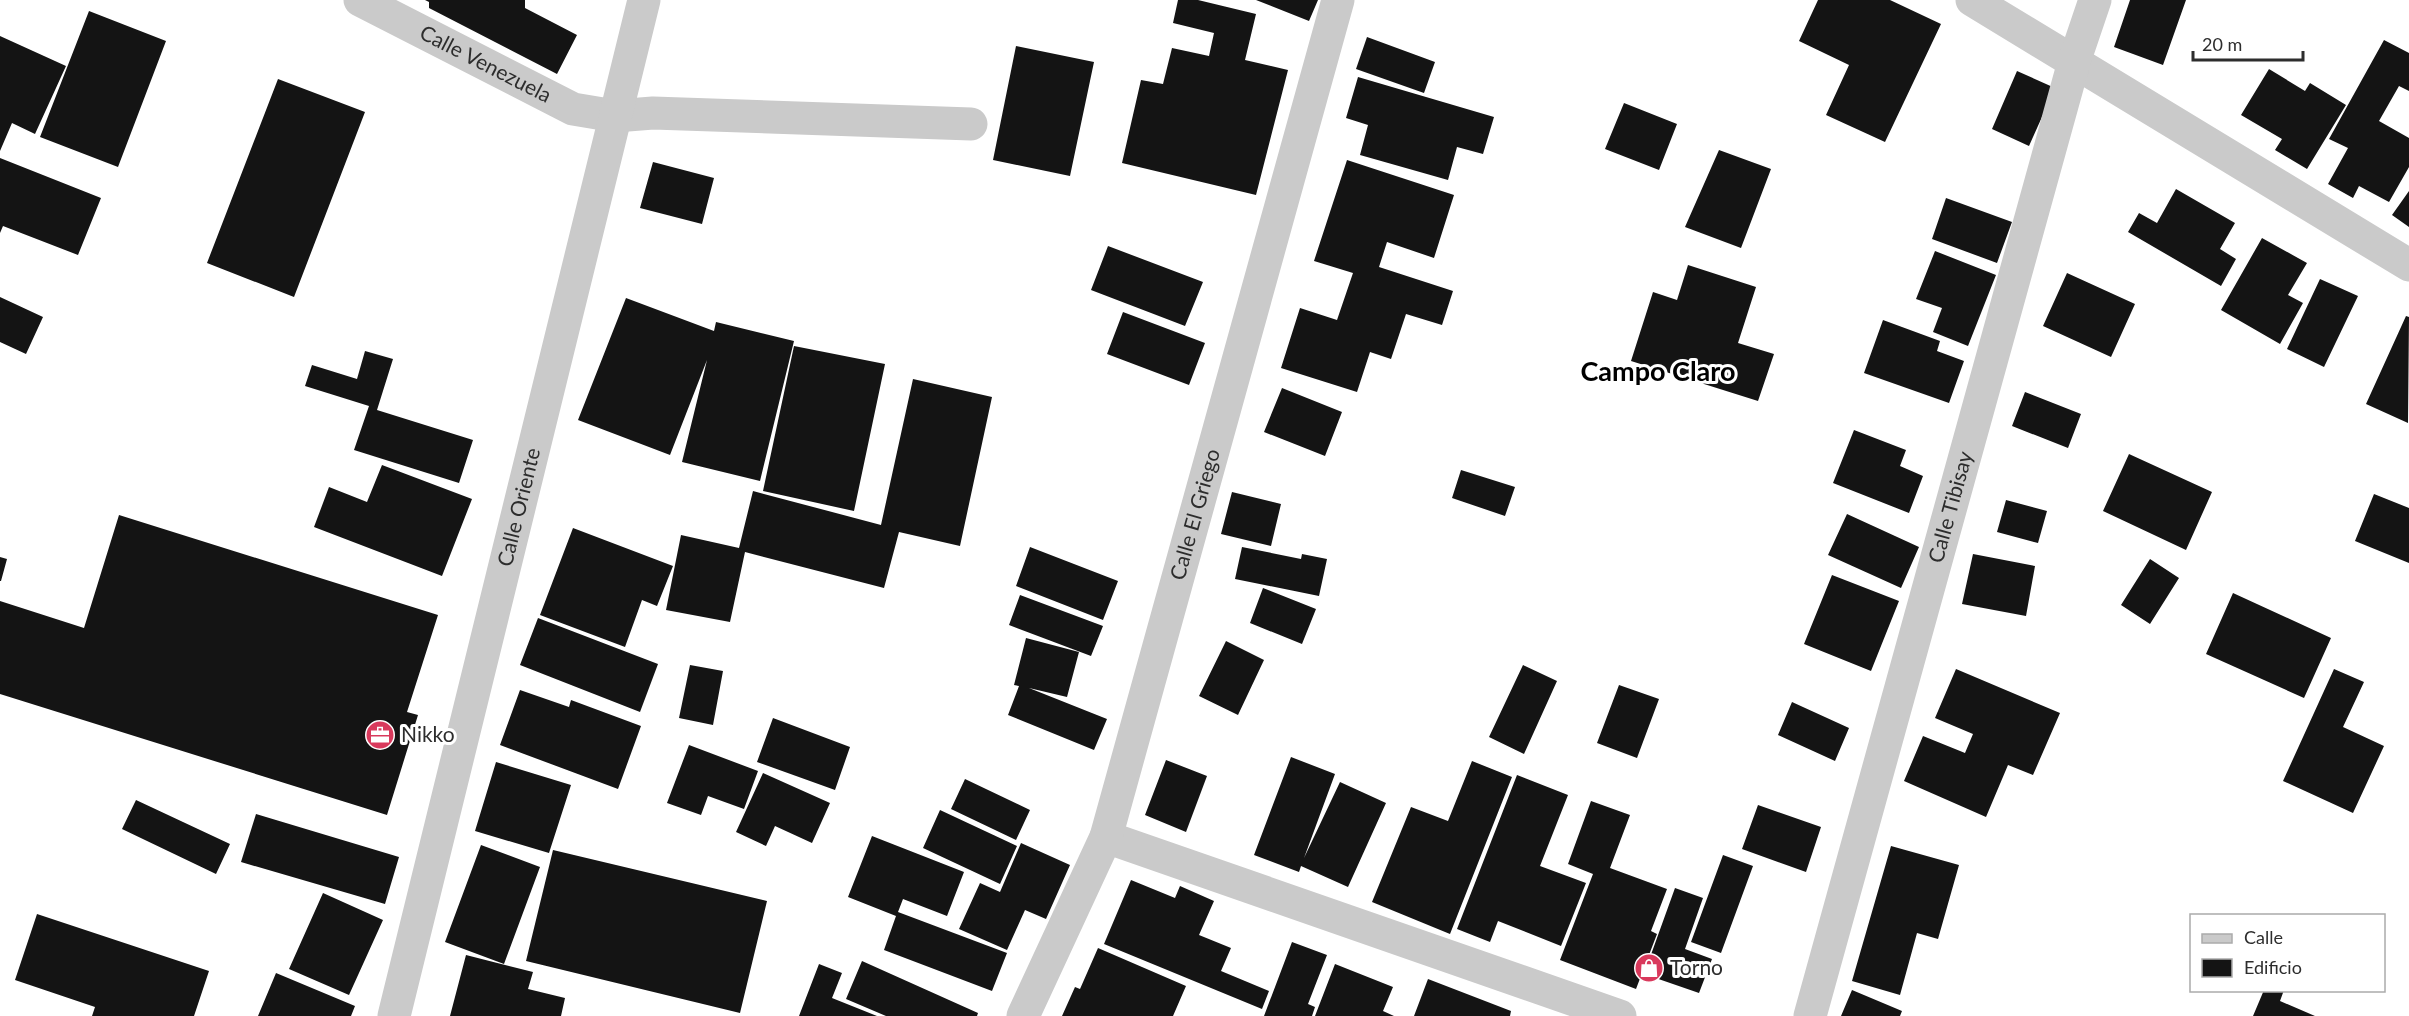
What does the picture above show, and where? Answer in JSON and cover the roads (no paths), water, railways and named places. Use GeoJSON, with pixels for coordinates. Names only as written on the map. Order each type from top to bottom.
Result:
{"type":"FeatureCollection","features":[{"type":"Feature","properties":{"kind":"street","name":"Calle Venezuela"},"geometry":{"type":"LineString","coordinates":[[360,0],[573,109],[615,116],[653,113],[971,124]]}},
{"type":"Feature","properties":{"kind":"street","name":"Calle Oriente"},"geometry":{"type":"LineString","coordinates":[[394,1016],[644,0]]}},
{"type":"Feature","properties":{"kind":"street","name":"Calle El Griego"},"geometry":{"type":"LineString","coordinates":[[1023,1016],[1106,837],[1338,0]]}},
{"type":"Feature","properties":{"kind":"street"},"geometry":{"type":"LineString","coordinates":[[1972,0],[2409,265]]}},
{"type":"Feature","properties":{"kind":"street","name":"Calle Tibisay"},"geometry":{"type":"LineString","coordinates":[[1810,1016],[2074,62],[2095,0]]}},
{"type":"Feature","properties":{"kind":"street"},"geometry":{"type":"LineString","coordinates":[[1106,837],[1620,1016]]}},
{"type":"Feature","properties":{"kind":"place","name":"Nikko"},"geometry":{"type":"Point","coordinates":[380,735]}},
{"type":"Feature","properties":{"kind":"place","name":"Torno"},"geometry":{"type":"Point","coordinates":[1649,968]}},
{"type":"Feature","properties":{"kind":"district","name":"Campo Claro"},"geometry":{"type":"Point","coordinates":[1658,372]}}]}
